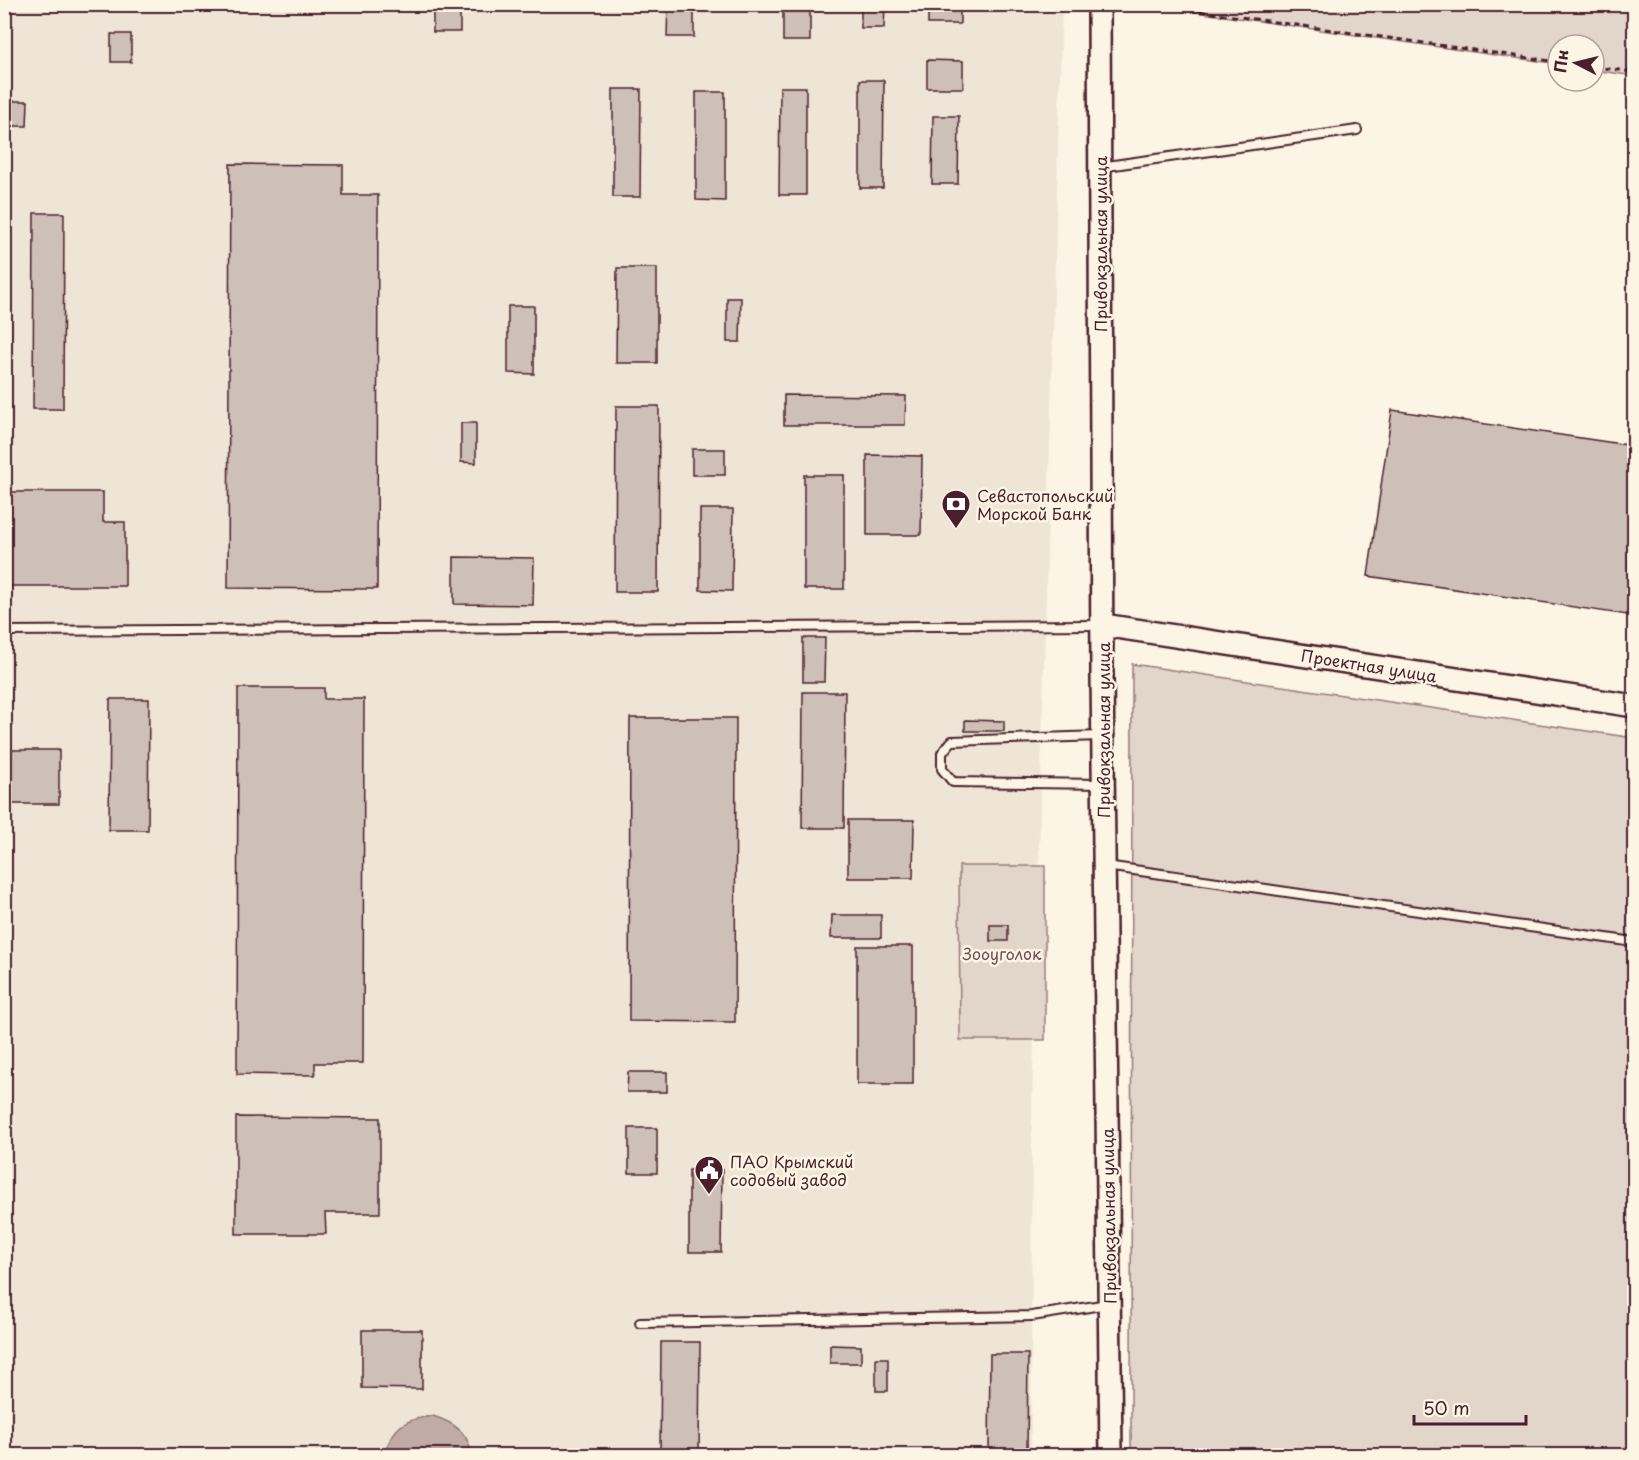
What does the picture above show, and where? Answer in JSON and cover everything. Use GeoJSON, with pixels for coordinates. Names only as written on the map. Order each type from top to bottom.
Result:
{"type":"FeatureCollection","features":[{"type":"Feature","properties":{"kind":"main road","name":"Привокзальная улица"},"geometry":{"type":"LineString","coordinates":[[1099,4],[1102,736],[1111,1455]]}},
{"type":"Feature","properties":{"kind":"main road","name":"Проектная улица"},"geometry":{"type":"LineString","coordinates":[[1103,625],[1635,706]]}},
{"type":"Feature","properties":{"kind":"lane"},"geometry":{"type":"LineString","coordinates":[[1100,167],[1357,130]]}},
{"type":"Feature","properties":{"kind":"lane"},"geometry":{"type":"LineString","coordinates":[[4,631],[1103,625]]}},
{"type":"Feature","properties":{"kind":"lane"},"geometry":{"type":"LineString","coordinates":[[1102,736],[952,741],[942,753],[942,769],[953,782],[1103,784]]}},
{"type":"Feature","properties":{"kind":"lane"},"geometry":{"type":"LineString","coordinates":[[1104,866],[1635,942]]}},
{"type":"Feature","properties":{"kind":"lane"},"geometry":{"type":"LineString","coordinates":[[640,1323],[1032,1316],[1110,1304]]}},
{"type":"Feature","properties":{"kind":"path"},"geometry":{"type":"LineString","coordinates":[[1148,4],[1546,60]]}},
{"type":"Feature","properties":{"kind":"path"},"geometry":{"type":"LineString","coordinates":[[1606,68],[1635,72]]}},
{"type":"Feature","properties":{"kind":"shaded area"},"geometry":{"type":"Polygon","coordinates":[[[5,5],[1062,5],[1032,1112],[1031,1455],[5,1456],[5,5]]]}},
{"type":"Feature","properties":{"kind":"shaded area"},"geometry":{"type":"Polygon","coordinates":[[[433,1416],[454,1425],[464,1435],[471,1455],[384,1455],[391,1437],[401,1426],[415,1419],[433,1416]]]}},
{"type":"Feature","properties":{"kind":"green space"},"geometry":{"type":"Polygon","coordinates":[[[1147,5],[1634,5],[1634,76],[1606,72],[1606,33],[1546,33],[1546,62],[1147,5]]]}},
{"type":"Feature","properties":{"kind":"green space"},"geometry":{"type":"Polygon","coordinates":[[[1132,664],[1634,738],[1634,1455],[1131,1456],[1132,664]]]}},
{"type":"Feature","properties":{"kind":"green space","name":"Зооуголок"},"geometry":{"type":"Polygon","coordinates":[[[959,866],[1045,866],[1045,1040],[960,1040],[959,866]]]}},
{"type":"Feature","properties":{"kind":"building"},"geometry":{"type":"Polygon","coordinates":[[[433,4],[460,4],[460,32],[433,32],[433,4]]]}},
{"type":"Feature","properties":{"kind":"building"},"geometry":{"type":"Polygon","coordinates":[[[668,4],[694,4],[694,37],[667,37],[668,4]]]}},
{"type":"Feature","properties":{"kind":"building"},"geometry":{"type":"Polygon","coordinates":[[[783,4],[810,4],[810,41],[783,41],[783,4]]]}},
{"type":"Feature","properties":{"kind":"building"},"geometry":{"type":"Polygon","coordinates":[[[861,4],[885,4],[884,28],[861,28],[861,4]]]}},
{"type":"Feature","properties":{"kind":"building"},"geometry":{"type":"Polygon","coordinates":[[[928,4],[960,4],[960,24],[928,24],[928,4]]]}},
{"type":"Feature","properties":{"kind":"building"},"geometry":{"type":"Polygon","coordinates":[[[111,34],[131,34],[131,62],[111,62],[111,34]]]}},
{"type":"Feature","properties":{"kind":"building"},"geometry":{"type":"Polygon","coordinates":[[[927,60],[963,61],[963,88],[927,88],[927,60]]]}},
{"type":"Feature","properties":{"kind":"building"},"geometry":{"type":"Polygon","coordinates":[[[860,80],[884,80],[883,188],[860,188],[860,80]]]}},
{"type":"Feature","properties":{"kind":"building"},"geometry":{"type":"Polygon","coordinates":[[[780,87],[806,87],[806,195],[779,195],[780,87]]]}},
{"type":"Feature","properties":{"kind":"building"},"geometry":{"type":"Polygon","coordinates":[[[613,89],[641,89],[640,197],[613,197],[613,89]]]}},
{"type":"Feature","properties":{"kind":"building"},"geometry":{"type":"Polygon","coordinates":[[[696,92],[725,92],[725,201],[696,200],[696,92]]]}},
{"type":"Feature","properties":{"kind":"building"},"geometry":{"type":"Polygon","coordinates":[[[4,101],[28,101],[27,126],[4,126],[4,101]]]}},
{"type":"Feature","properties":{"kind":"building"},"geometry":{"type":"Polygon","coordinates":[[[933,116],[959,116],[958,184],[932,184],[933,116]]]}},
{"type":"Feature","properties":{"kind":"building"},"geometry":{"type":"Polygon","coordinates":[[[230,164],[343,165],[343,195],[378,195],[377,589],[228,588],[230,164]]]}},
{"type":"Feature","properties":{"kind":"building"},"geometry":{"type":"Polygon","coordinates":[[[34,213],[64,213],[63,409],[33,409],[34,213]]]}},
{"type":"Feature","properties":{"kind":"building"},"geometry":{"type":"Polygon","coordinates":[[[617,268],[657,268],[657,363],[616,363],[617,268]]]}},
{"type":"Feature","properties":{"kind":"building"},"geometry":{"type":"Polygon","coordinates":[[[727,298],[741,298],[740,342],[727,342],[727,298]]]}},
{"type":"Feature","properties":{"kind":"building"},"geometry":{"type":"Polygon","coordinates":[[[508,306],[534,306],[534,374],[508,373],[508,306]]]}},
{"type":"Feature","properties":{"kind":"building"},"geometry":{"type":"Polygon","coordinates":[[[784,395],[906,396],[905,425],[784,425],[784,395]]]}},
{"type":"Feature","properties":{"kind":"building"},"geometry":{"type":"Polygon","coordinates":[[[616,406],[659,406],[658,592],[615,592],[616,406]]]}},
{"type":"Feature","properties":{"kind":"building"},"geometry":{"type":"Polygon","coordinates":[[[1392,410],[1634,446],[1634,616],[1368,576],[1392,410]]]}},
{"type":"Feature","properties":{"kind":"building"},"geometry":{"type":"Polygon","coordinates":[[[461,423],[476,423],[476,463],[461,462],[461,423]]]}},
{"type":"Feature","properties":{"kind":"building"},"geometry":{"type":"Polygon","coordinates":[[[692,449],[725,449],[725,475],[692,475],[692,449]]]}},
{"type":"Feature","properties":{"kind":"building"},"geometry":{"type":"Polygon","coordinates":[[[867,455],[922,456],[921,535],[867,535],[867,455]]]}},
{"type":"Feature","properties":{"kind":"building"},"geometry":{"type":"Polygon","coordinates":[[[804,475],[844,475],[844,589],[804,589],[804,475]]]}},
{"type":"Feature","properties":{"kind":"building"},"geometry":{"type":"Polygon","coordinates":[[[4,492],[103,492],[103,522],[125,522],[125,586],[4,586],[4,492]]]}},
{"type":"Feature","properties":{"kind":"building"},"geometry":{"type":"Polygon","coordinates":[[[700,509],[733,509],[732,591],[700,590],[700,509]]]}},
{"type":"Feature","properties":{"kind":"building"},"geometry":{"type":"Polygon","coordinates":[[[454,557],[534,558],[533,605],[454,604],[454,557]]]}},
{"type":"Feature","properties":{"kind":"building"},"geometry":{"type":"Polygon","coordinates":[[[803,638],[825,638],[824,682],[803,682],[803,638]]]}},
{"type":"Feature","properties":{"kind":"building"},"geometry":{"type":"Polygon","coordinates":[[[238,688],[324,688],[324,699],[364,699],[363,1063],[315,1063],[315,1075],[237,1074],[238,688]]]}},
{"type":"Feature","properties":{"kind":"building"},"geometry":{"type":"Polygon","coordinates":[[[803,692],[845,692],[844,828],[802,828],[803,692]]]}},
{"type":"Feature","properties":{"kind":"building"},"geometry":{"type":"Polygon","coordinates":[[[110,699],[149,699],[148,830],[109,830],[110,699]]]}},
{"type":"Feature","properties":{"kind":"building"},"geometry":{"type":"Polygon","coordinates":[[[630,718],[736,718],[735,1022],[629,1021],[630,718]]]}},
{"type":"Feature","properties":{"kind":"building"},"geometry":{"type":"Polygon","coordinates":[[[965,720],[1004,721],[1004,731],[965,731],[965,720]]]}},
{"type":"Feature","properties":{"kind":"building"},"geometry":{"type":"Polygon","coordinates":[[[4,750],[59,750],[59,804],[4,804],[4,750]]]}},
{"type":"Feature","properties":{"kind":"building"},"geometry":{"type":"Polygon","coordinates":[[[848,820],[914,820],[913,878],[848,878],[848,820]]]}},
{"type":"Feature","properties":{"kind":"building"},"geometry":{"type":"Polygon","coordinates":[[[832,915],[881,915],[881,938],[831,938],[832,915]]]}},
{"type":"Feature","properties":{"kind":"building"},"geometry":{"type":"Polygon","coordinates":[[[990,925],[1008,925],[1008,941],[990,941],[990,925]]]}},
{"type":"Feature","properties":{"kind":"building"},"geometry":{"type":"Polygon","coordinates":[[[857,946],[913,946],[913,1084],[857,1084],[857,946]]]}},
{"type":"Feature","properties":{"kind":"building"},"geometry":{"type":"Polygon","coordinates":[[[628,1072],[667,1072],[667,1092],[627,1092],[628,1072]]]}},
{"type":"Feature","properties":{"kind":"building"},"geometry":{"type":"Polygon","coordinates":[[[236,1117],[380,1118],[380,1213],[325,1213],[326,1234],[236,1234],[236,1117]]]}},
{"type":"Feature","properties":{"kind":"building"},"geometry":{"type":"Polygon","coordinates":[[[629,1128],[657,1128],[657,1173],[629,1173],[629,1128]]]}},
{"type":"Feature","properties":{"kind":"building"},"geometry":{"type":"Polygon","coordinates":[[[689,1170],[722,1170],[721,1252],[689,1252],[689,1170]]]}},
{"type":"Feature","properties":{"kind":"building"},"geometry":{"type":"Polygon","coordinates":[[[362,1330],[422,1330],[422,1389],[362,1388],[362,1330]]]}},
{"type":"Feature","properties":{"kind":"building"},"geometry":{"type":"Polygon","coordinates":[[[661,1342],[700,1342],[699,1456],[660,1456],[661,1342]]]}},
{"type":"Feature","properties":{"kind":"building"},"geometry":{"type":"Polygon","coordinates":[[[830,1345],[861,1346],[861,1363],[830,1363],[830,1345]]]}},
{"type":"Feature","properties":{"kind":"building"},"geometry":{"type":"Polygon","coordinates":[[[990,1354],[1028,1354],[1027,1452],[989,1451],[990,1354]]]}},
{"type":"Feature","properties":{"kind":"building"},"geometry":{"type":"Polygon","coordinates":[[[876,1358],[888,1358],[888,1391],[876,1391],[876,1358]]]}},
{"type":"Feature","properties":{"kind":"place","name":"Севастопольский Морской Банк"},"geometry":{"type":"Point","coordinates":[956,530]}},
{"type":"Feature","properties":{"kind":"place","name":"ПАО Крымский содовый завод"},"geometry":{"type":"Point","coordinates":[709,1196]}}]}
